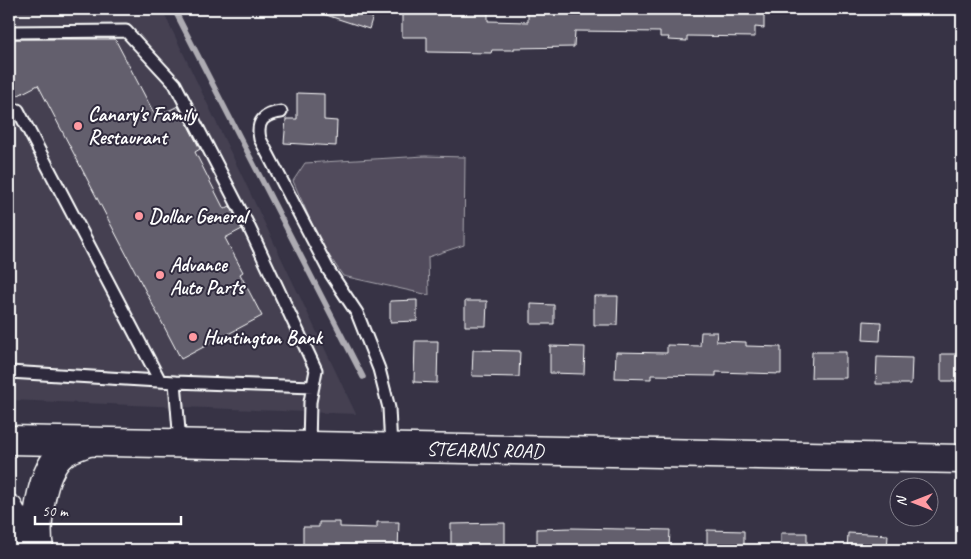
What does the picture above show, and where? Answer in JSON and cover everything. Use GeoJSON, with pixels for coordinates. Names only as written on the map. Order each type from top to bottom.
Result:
{"type":"FeatureCollection","features":[{"type":"Feature","properties":{"kind":"main road","name":"STEARNS ROAD"},"geometry":{"type":"LineString","coordinates":[[9,440],[962,459]]}},
{"type":"Feature","properties":{"kind":"main road"},"geometry":{"type":"LineString","coordinates":[[39,550],[36,535],[40,499],[51,468],[63,454],[88,442]]}},
{"type":"Feature","properties":{"kind":"main road"},"geometry":{"type":"LineString","coordinates":[[9,509],[31,550]]}},
{"type":"Feature","properties":{"kind":"lane"},"geometry":{"type":"LineString","coordinates":[[9,32],[126,31],[175,84],[248,225],[316,370],[312,387],[309,446]]}},
{"type":"Feature","properties":{"kind":"lane"},"geometry":{"type":"LineString","coordinates":[[9,114],[18,110],[160,381]]}},
{"type":"Feature","properties":{"kind":"lane"},"geometry":{"type":"LineString","coordinates":[[281,112],[268,114],[262,119],[258,129],[260,139],[330,271],[357,313],[379,369],[389,408],[391,448]]}},
{"type":"Feature","properties":{"kind":"lane"},"geometry":{"type":"LineString","coordinates":[[9,372],[174,382],[312,387]]}},
{"type":"Feature","properties":{"kind":"lane"},"geometry":{"type":"LineString","coordinates":[[174,382],[180,443]]}},
{"type":"Feature","properties":{"kind":"shaded area"},"geometry":{"type":"Polygon","coordinates":[[[9,9],[162,9],[356,414],[9,400],[9,9]]]}},
{"type":"Feature","properties":{"kind":"shaded area"},"geometry":{"type":"Polygon","coordinates":[[[425,156],[465,157],[464,245],[428,257],[429,295],[343,276],[320,242],[293,181],[305,163],[425,156]]]}},
{"type":"Feature","properties":{"kind":"building"},"geometry":{"type":"Polygon","coordinates":[[[317,9],[375,9],[369,29],[317,12],[317,9]]]}},
{"type":"Feature","properties":{"kind":"building"},"geometry":{"type":"Polygon","coordinates":[[[427,9],[488,9],[488,21],[528,22],[528,13],[554,14],[554,9],[764,9],[764,28],[755,27],[755,37],[687,36],[687,41],[668,40],[669,37],[660,37],[660,32],[575,31],[574,47],[514,48],[514,50],[492,50],[491,53],[427,52],[427,37],[402,37],[402,13],[427,13],[427,9]]]}},
{"type":"Feature","properties":{"kind":"building"},"geometry":{"type":"Polygon","coordinates":[[[13,39],[115,39],[156,117],[178,106],[200,149],[195,152],[224,209],[230,206],[242,229],[225,238],[243,272],[240,274],[262,316],[181,359],[38,85],[9,100],[9,42],[13,39]]]}},
{"type":"Feature","properties":{"kind":"building"},"geometry":{"type":"Polygon","coordinates":[[[297,93],[324,94],[324,120],[337,121],[336,146],[284,143],[286,119],[297,119],[297,93]]]}},
{"type":"Feature","properties":{"kind":"building"},"geometry":{"type":"Polygon","coordinates":[[[594,296],[618,296],[617,325],[594,325],[594,296]]]}},
{"type":"Feature","properties":{"kind":"building"},"geometry":{"type":"Polygon","coordinates":[[[417,300],[417,321],[390,322],[390,301],[417,300]]]}},
{"type":"Feature","properties":{"kind":"building"},"geometry":{"type":"Polygon","coordinates":[[[465,301],[487,301],[486,326],[465,326],[465,301]]]}},
{"type":"Feature","properties":{"kind":"building"},"geometry":{"type":"Polygon","coordinates":[[[531,304],[554,305],[554,324],[531,324],[531,304]]]}},
{"type":"Feature","properties":{"kind":"building"},"geometry":{"type":"Polygon","coordinates":[[[864,321],[881,322],[880,341],[863,340],[864,321]]]}},
{"type":"Feature","properties":{"kind":"building"},"geometry":{"type":"Polygon","coordinates":[[[701,332],[717,332],[716,341],[746,342],[746,346],[781,347],[781,374],[716,372],[716,376],[651,375],[651,379],[615,378],[616,352],[667,353],[667,345],[700,346],[701,332]]]}},
{"type":"Feature","properties":{"kind":"building"},"geometry":{"type":"Polygon","coordinates":[[[415,341],[438,341],[437,383],[414,382],[415,341]]]}},
{"type":"Feature","properties":{"kind":"building"},"geometry":{"type":"Polygon","coordinates":[[[550,346],[585,347],[584,374],[550,373],[550,346]]]}},
{"type":"Feature","properties":{"kind":"building"},"geometry":{"type":"Polygon","coordinates":[[[473,350],[520,351],[519,377],[472,376],[473,350]]]}},
{"type":"Feature","properties":{"kind":"building"},"geometry":{"type":"Polygon","coordinates":[[[812,352],[846,352],[846,378],[811,378],[812,352]]]}},
{"type":"Feature","properties":{"kind":"building"},"geometry":{"type":"Polygon","coordinates":[[[941,354],[962,354],[962,381],[941,381],[941,354]]]}},
{"type":"Feature","properties":{"kind":"building"},"geometry":{"type":"Polygon","coordinates":[[[877,357],[912,358],[911,384],[876,384],[877,357]]]}},
{"type":"Feature","properties":{"kind":"building"},"geometry":{"type":"Polygon","coordinates":[[[319,522],[340,522],[340,527],[377,528],[377,522],[399,522],[398,550],[303,550],[303,527],[319,527],[319,522]]]}},
{"type":"Feature","properties":{"kind":"building"},"geometry":{"type":"Polygon","coordinates":[[[505,523],[505,550],[469,550],[469,545],[451,545],[451,524],[505,523]]]}},
{"type":"Feature","properties":{"kind":"building"},"geometry":{"type":"Polygon","coordinates":[[[537,529],[670,530],[669,550],[537,550],[537,529]]]}},
{"type":"Feature","properties":{"kind":"building"},"geometry":{"type":"Polygon","coordinates":[[[707,530],[744,531],[744,550],[707,550],[707,530]]]}},
{"type":"Feature","properties":{"kind":"building"},"geometry":{"type":"Polygon","coordinates":[[[781,533],[807,533],[807,550],[781,550],[781,533]]]}},
{"type":"Feature","properties":{"kind":"building"},"geometry":{"type":"Polygon","coordinates":[[[848,533],[888,535],[887,550],[847,550],[848,533]]]}},
{"type":"Feature","properties":{"kind":"waterway"},"geometry":{"type":"LineString","coordinates":[[174,9],[363,377]]}},
{"type":"Feature","properties":{"kind":"place","name":"Canary's Family Restaurant"},"geometry":{"type":"Point","coordinates":[78,126]}},
{"type":"Feature","properties":{"kind":"place","name":"Dollar General"},"geometry":{"type":"Point","coordinates":[139,216]}},
{"type":"Feature","properties":{"kind":"place","name":"Advance Auto Parts"},"geometry":{"type":"Point","coordinates":[160,275]}},
{"type":"Feature","properties":{"kind":"place","name":"Huntington Bank"},"geometry":{"type":"Point","coordinates":[193,337]}}]}
